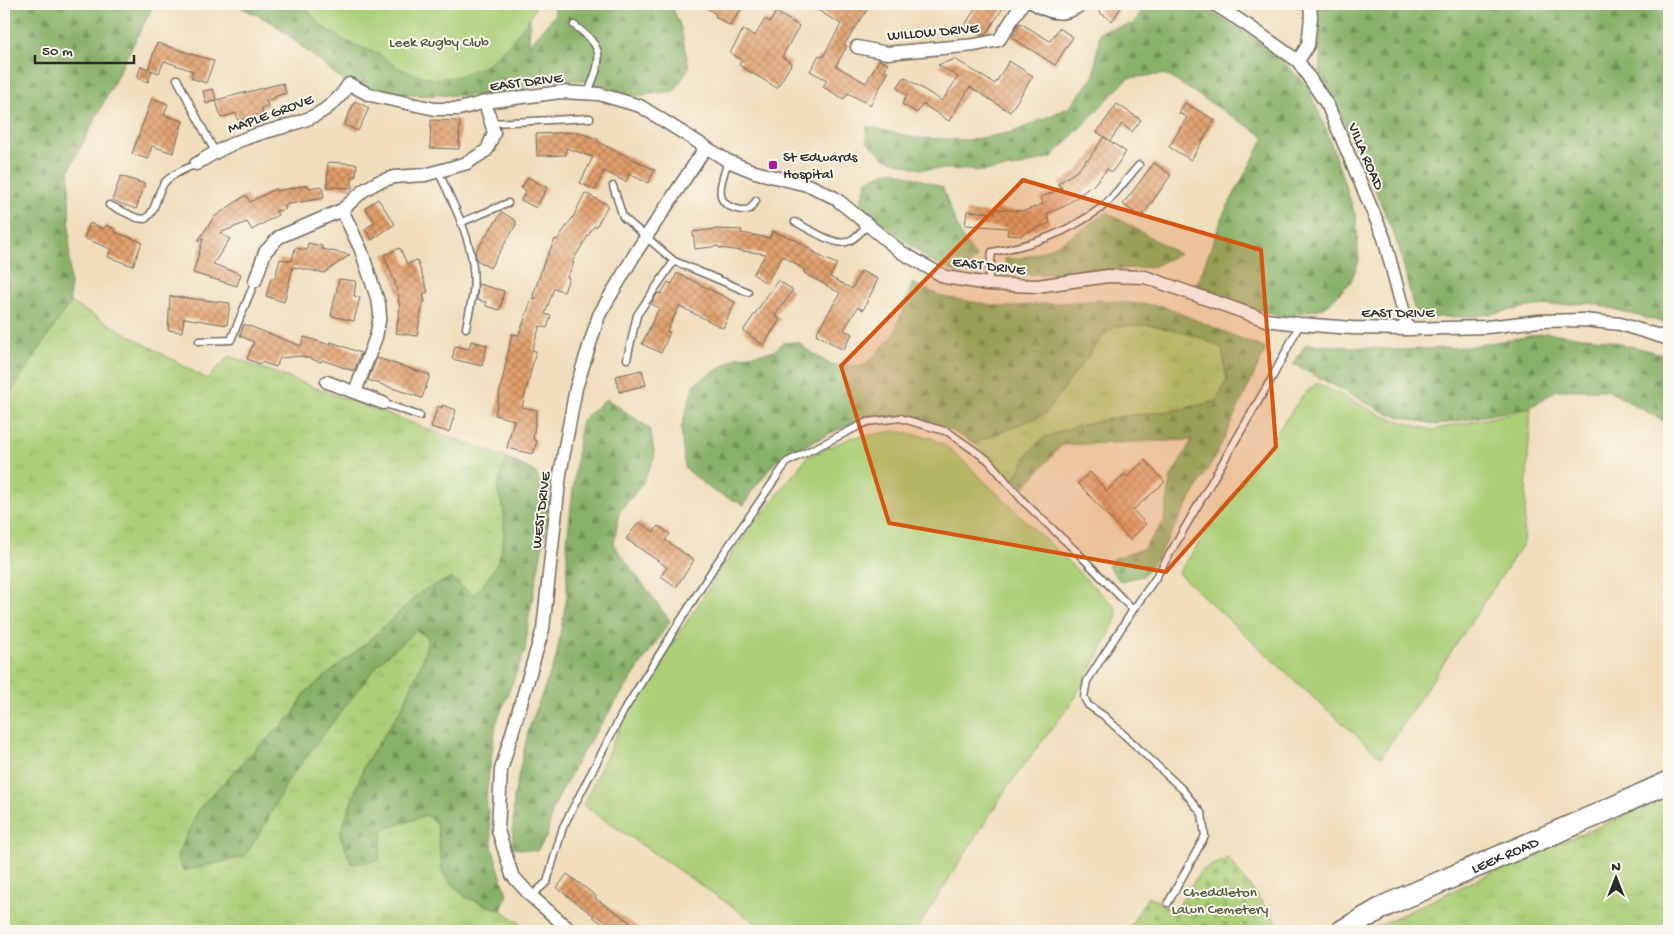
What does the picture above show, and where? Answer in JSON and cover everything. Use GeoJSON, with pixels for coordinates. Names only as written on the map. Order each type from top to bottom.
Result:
{"type":"FeatureCollection","features":[{"type":"Feature","properties":{"kind":"highway","name":"LEEK ROAD"},"geometry":{"type":"LineString","coordinates":[[1342,931],[1387,905],[1669,782]]}},
{"type":"Feature","properties":{"kind":"street","name":"WILLOW DRIVE"},"geometry":{"type":"LineString","coordinates":[[857,47],[886,53],[975,45],[999,40],[1022,4]]}},
{"type":"Feature","properties":{"kind":"street"},"geometry":{"type":"LineString","coordinates":[[1035,4],[1041,8],[1059,13],[1071,11],[1082,4]]}},
{"type":"Feature","properties":{"kind":"street"},"geometry":{"type":"LineString","coordinates":[[1214,4],[1247,24],[1298,61],[1308,45],[1311,17],[1310,4]]}},
{"type":"Feature","properties":{"kind":"street","name":"VILLA ROAD"},"geometry":{"type":"LineString","coordinates":[[1298,61],[1328,106],[1384,238],[1406,329]]}},
{"type":"Feature","properties":{"kind":"street","name":"EAST DRIVE"},"geometry":{"type":"LineString","coordinates":[[349,84],[370,95],[435,109],[459,109],[485,102],[561,92],[598,94],[640,106],[728,161],[755,172],[811,186],[835,198],[900,252],[944,276],[988,284],[1037,286],[1108,276],[1145,278],[1266,320],[1300,324],[1352,328],[1406,329],[1487,327],[1548,321],[1584,320],[1620,324],[1669,339]]}},
{"type":"Feature","properties":{"kind":"street","name":"MAPLE GROVE"},"geometry":{"type":"LineString","coordinates":[[196,164],[215,152],[247,138],[302,122],[317,115],[330,107],[349,84]]}},
{"type":"Feature","properties":{"kind":"street"},"geometry":{"type":"LineString","coordinates":[[255,280],[265,252],[279,237],[342,210],[364,190],[378,182],[394,177],[409,177],[467,164],[487,150],[494,133],[485,102]]}},
{"type":"Feature","properties":{"kind":"street","name":"WEST DRIVE"},"geometry":{"type":"LineString","coordinates":[[571,931],[531,896],[512,875],[498,830],[501,770],[543,629],[560,474],[576,388],[598,314],[706,147]]}},
{"type":"Feature","properties":{"kind":"street"},"geometry":{"type":"LineString","coordinates":[[342,210],[362,250],[379,304],[380,316],[376,337],[355,392]]}},
{"type":"Feature","properties":{"kind":"street"},"geometry":{"type":"LineString","coordinates":[[327,382],[383,403]]}},
{"type":"Feature","properties":{"kind":"lane"},"geometry":{"type":"LineString","coordinates":[[574,24],[591,38],[600,54],[596,74],[588,93]]}},
{"type":"Feature","properties":{"kind":"lane"},"geometry":{"type":"LineString","coordinates":[[177,79],[215,152]]}},
{"type":"Feature","properties":{"kind":"lane"},"geometry":{"type":"LineString","coordinates":[[491,123],[590,118]]}},
{"type":"Feature","properties":{"kind":"lane"},"geometry":{"type":"LineString","coordinates":[[728,161],[720,193],[722,201],[728,206],[742,211],[750,209],[756,201]]}},
{"type":"Feature","properties":{"kind":"lane"},"geometry":{"type":"LineString","coordinates":[[109,205],[137,218],[146,220],[154,208],[164,183],[172,175],[196,164]]}},
{"type":"Feature","properties":{"kind":"lane"},"geometry":{"type":"LineString","coordinates":[[988,284],[992,252],[1023,247],[1061,232],[1102,207],[1139,165]]}},
{"type":"Feature","properties":{"kind":"lane"},"geometry":{"type":"LineString","coordinates":[[438,171],[462,222],[472,258],[473,292],[466,328]]}},
{"type":"Feature","properties":{"kind":"lane"},"geometry":{"type":"LineString","coordinates":[[613,186],[623,217],[674,261],[748,292]]}},
{"type":"Feature","properties":{"kind":"lane"},"geometry":{"type":"LineString","coordinates":[[462,222],[508,203]]}},
{"type":"Feature","properties":{"kind":"lane"},"geometry":{"type":"LineString","coordinates":[[795,222],[834,241],[844,243],[852,240],[868,225]]}},
{"type":"Feature","properties":{"kind":"lane"},"geometry":{"type":"LineString","coordinates":[[627,359],[637,315],[674,261]]}},
{"type":"Feature","properties":{"kind":"lane"},"geometry":{"type":"LineString","coordinates":[[199,341],[231,340],[255,280]]}},
{"type":"Feature","properties":{"kind":"lane"},"geometry":{"type":"LineString","coordinates":[[1168,903],[1205,836],[1202,814],[1184,790],[1104,716],[1088,705],[1084,697],[1087,681],[1155,579],[1273,376],[1300,324]]}},
{"type":"Feature","properties":{"kind":"lane"},"geometry":{"type":"LineString","coordinates":[[383,403],[420,416]]}},
{"type":"Feature","properties":{"kind":"lane"},"geometry":{"type":"LineString","coordinates":[[531,896],[547,882],[563,827],[623,712],[716,564],[787,462],[867,422],[900,418],[948,432],[988,460],[1025,503],[1077,552],[1133,610]]}},
{"type":"Feature","properties":{"kind":"highlighted area"},"geometry":{"type":"Polygon","coordinates":[[[1023,180],[1261,250],[1276,447],[1166,572],[889,523],[841,366],[1023,180]]]}},
{"type":"Feature","properties":{"kind":"green space"},"geometry":{"type":"Polygon","coordinates":[[[4,4],[154,4],[69,170],[70,302],[4,403],[4,4]]]}},
{"type":"Feature","properties":{"kind":"green space"},"geometry":{"type":"Polygon","coordinates":[[[234,4],[303,4],[321,26],[346,41],[378,54],[397,67],[424,77],[487,65],[511,42],[530,18],[529,45],[555,15],[553,4],[671,4],[681,28],[689,68],[674,91],[635,96],[580,80],[548,81],[525,86],[524,96],[370,95],[345,82],[273,23],[234,4]]]}},
{"type":"Feature","properties":{"kind":"green space","name":"Leek Rugby Club"},"geometry":{"type":"Polygon","coordinates":[[[303,4],[537,4],[530,18],[511,42],[487,65],[455,77],[433,79],[397,67],[378,54],[346,41],[321,26],[303,4]]]}},
{"type":"Feature","properties":{"kind":"green space"},"geometry":{"type":"Polygon","coordinates":[[[1147,4],[1198,4],[1267,46],[1306,84],[1326,129],[1356,217],[1359,261],[1350,283],[1324,308],[1280,317],[1217,295],[1197,284],[1224,213],[1265,137],[1165,74],[1128,78],[1052,157],[1017,167],[984,171],[920,169],[885,158],[867,142],[867,126],[915,138],[969,140],[1013,132],[1070,107],[1094,75],[1100,32],[1133,24],[1147,4]]]}},
{"type":"Feature","properties":{"kind":"green space"},"geometry":{"type":"Polygon","coordinates":[[[1318,4],[1669,4],[1669,324],[1591,303],[1536,306],[1471,317],[1420,317],[1414,309],[1399,248],[1366,167],[1321,75],[1318,4]]]}},
{"type":"Feature","properties":{"kind":"green space"},"geometry":{"type":"Polygon","coordinates":[[[892,170],[942,187],[961,236],[977,258],[961,275],[930,261],[860,205],[867,180],[892,170]]]}},
{"type":"Feature","properties":{"kind":"green space"},"geometry":{"type":"Polygon","coordinates":[[[1107,212],[1179,254],[1152,267],[1030,275],[1006,271],[1005,259],[1019,258],[1046,250],[1072,236],[1107,212]]]}},
{"type":"Feature","properties":{"kind":"green space"},"geometry":{"type":"Polygon","coordinates":[[[912,283],[943,297],[1004,307],[1099,300],[1162,306],[1266,349],[1217,453],[1160,553],[1143,576],[1120,581],[1108,566],[1113,559],[1143,549],[1164,522],[1171,477],[1192,440],[1062,445],[1020,492],[1012,483],[1031,450],[1044,438],[1073,427],[1124,416],[1173,411],[1217,401],[1227,380],[1222,348],[1196,336],[1152,325],[1115,326],[1101,338],[1045,414],[975,443],[943,427],[905,418],[867,416],[775,462],[752,491],[744,505],[713,491],[685,468],[681,429],[694,384],[738,357],[774,351],[782,343],[798,342],[831,365],[864,366],[894,335],[912,283]]]}},
{"type":"Feature","properties":{"kind":"green space"},"geometry":{"type":"Polygon","coordinates":[[[70,302],[207,379],[229,356],[507,458],[498,488],[498,494],[504,511],[504,536],[499,557],[490,577],[473,596],[421,592],[365,644],[305,693],[293,715],[251,754],[260,833],[289,779],[378,664],[415,630],[429,637],[423,660],[402,708],[365,764],[340,835],[352,864],[383,830],[426,814],[437,824],[443,874],[465,897],[501,910],[531,931],[4,931],[4,403],[70,302]]]}},
{"type":"Feature","properties":{"kind":"green space"},"geometry":{"type":"Polygon","coordinates":[[[1152,325],[1196,336],[1222,348],[1227,380],[1217,401],[1172,411],[1124,416],[1073,427],[1044,438],[1031,450],[1012,483],[975,443],[1045,414],[1101,338],[1115,326],[1152,325]]]}},
{"type":"Feature","properties":{"kind":"green space"},"geometry":{"type":"Polygon","coordinates":[[[1547,333],[1603,339],[1669,356],[1669,424],[1607,390],[1557,390],[1531,407],[1437,425],[1388,414],[1293,364],[1306,344],[1400,350],[1468,347],[1547,333]]]}},
{"type":"Feature","properties":{"kind":"green space"},"geometry":{"type":"Polygon","coordinates":[[[1317,383],[1385,417],[1432,430],[1504,415],[1531,407],[1523,544],[1381,757],[1178,573],[1303,395],[1317,383]]]}},
{"type":"Feature","properties":{"kind":"green space"},"geometry":{"type":"Polygon","coordinates":[[[606,399],[650,429],[655,456],[642,484],[619,513],[614,545],[670,621],[580,756],[553,808],[547,836],[537,851],[512,848],[514,796],[529,728],[556,658],[567,596],[567,542],[581,421],[606,399]]]}},
{"type":"Feature","properties":{"kind":"green space"},"geometry":{"type":"Polygon","coordinates":[[[896,431],[932,438],[953,451],[1115,607],[1117,616],[1108,637],[1075,698],[1006,789],[916,931],[768,931],[583,805],[623,721],[651,676],[734,550],[807,457],[851,438],[896,431]]]}},
{"type":"Feature","properties":{"kind":"green space"},"geometry":{"type":"Polygon","coordinates":[[[507,458],[535,472],[551,502],[529,617],[525,651],[496,724],[486,796],[493,850],[507,895],[501,910],[465,897],[443,874],[437,824],[426,815],[383,830],[379,860],[352,864],[340,834],[365,764],[402,708],[423,660],[428,637],[416,630],[378,664],[289,779],[260,833],[244,857],[183,871],[177,856],[200,807],[251,754],[293,715],[305,693],[365,644],[421,592],[450,578],[473,595],[490,576],[499,557],[504,536],[504,511],[498,488],[507,458]]]}},
{"type":"Feature","properties":{"kind":"green space"},"geometry":{"type":"Polygon","coordinates":[[[1669,797],[1669,931],[1367,931],[1503,867],[1669,797]]]}},
{"type":"Feature","properties":{"kind":"green space","name":"Cheddleton Lawn Cemetery"},"geometry":{"type":"Polygon","coordinates":[[[1228,858],[1284,931],[1128,931],[1148,896],[1175,911],[1201,871],[1228,858]]]}},
{"type":"Feature","properties":{"kind":"building"},"geometry":{"type":"Polygon","coordinates":[[[700,4],[744,4],[730,26],[700,4]]]}},
{"type":"Feature","properties":{"kind":"building"},"geometry":{"type":"Polygon","coordinates":[[[807,4],[871,4],[844,45],[847,46],[836,66],[866,83],[879,60],[888,64],[884,71],[888,73],[870,105],[848,93],[844,99],[823,87],[827,80],[810,71],[819,55],[823,57],[841,24],[807,4]]]}},
{"type":"Feature","properties":{"kind":"building"},"geometry":{"type":"Polygon","coordinates":[[[978,4],[995,4],[1003,8],[986,34],[981,35],[965,25],[978,4]]]}},
{"type":"Feature","properties":{"kind":"building"},"geometry":{"type":"Polygon","coordinates":[[[1104,4],[1123,4],[1112,21],[1099,12],[1104,4]]]}},
{"type":"Feature","properties":{"kind":"building"},"geometry":{"type":"Polygon","coordinates":[[[776,12],[799,26],[782,57],[792,63],[777,88],[739,65],[742,60],[730,53],[743,30],[755,36],[765,19],[770,22],[776,12]]]}},
{"type":"Feature","properties":{"kind":"building"},"geometry":{"type":"Polygon","coordinates":[[[1020,23],[1050,41],[1059,28],[1073,37],[1055,65],[1011,37],[1020,23]]]}},
{"type":"Feature","properties":{"kind":"building"},"geometry":{"type":"Polygon","coordinates":[[[157,43],[214,61],[206,83],[191,78],[193,71],[164,61],[159,73],[150,70],[152,71],[148,82],[137,78],[141,66],[148,69],[157,43]]]}},
{"type":"Feature","properties":{"kind":"building"},"geometry":{"type":"Polygon","coordinates":[[[955,59],[995,84],[1009,61],[1033,76],[1010,112],[970,87],[949,121],[923,104],[917,113],[902,104],[907,95],[897,88],[904,77],[942,101],[958,77],[938,65],[955,59]]]}},
{"type":"Feature","properties":{"kind":"building"},"geometry":{"type":"Polygon","coordinates":[[[283,83],[286,93],[266,101],[268,106],[261,108],[263,113],[238,121],[236,113],[221,118],[216,100],[283,83]]]}},
{"type":"Feature","properties":{"kind":"building"},"geometry":{"type":"Polygon","coordinates":[[[213,89],[216,100],[206,104],[203,91],[213,89]]]}},
{"type":"Feature","properties":{"kind":"building"},"geometry":{"type":"Polygon","coordinates":[[[152,98],[168,104],[164,115],[183,121],[173,153],[152,146],[148,159],[132,154],[152,98]]]}},
{"type":"Feature","properties":{"kind":"building"},"geometry":{"type":"Polygon","coordinates":[[[355,101],[369,108],[358,131],[344,125],[355,101]]]}},
{"type":"Feature","properties":{"kind":"building"},"geometry":{"type":"Polygon","coordinates":[[[1185,103],[1215,120],[1191,160],[1169,147],[1187,117],[1179,113],[1185,103]]]}},
{"type":"Feature","properties":{"kind":"building"},"geometry":{"type":"Polygon","coordinates":[[[1117,104],[1141,120],[1132,132],[1122,124],[1110,141],[1097,132],[1117,104]]]}},
{"type":"Feature","properties":{"kind":"building"},"geometry":{"type":"Polygon","coordinates":[[[431,120],[460,121],[459,149],[430,148],[431,120]]]}},
{"type":"Feature","properties":{"kind":"building"},"geometry":{"type":"Polygon","coordinates":[[[576,132],[598,139],[598,142],[655,170],[648,183],[629,174],[626,182],[604,171],[595,190],[580,183],[593,157],[566,148],[566,155],[537,156],[536,134],[576,132]]]}},
{"type":"Feature","properties":{"kind":"building"},"geometry":{"type":"Polygon","coordinates":[[[1104,137],[1126,152],[1112,172],[1107,169],[1091,188],[1065,206],[1047,214],[1050,223],[1022,234],[1022,236],[1007,235],[1008,228],[965,225],[967,211],[995,213],[995,209],[1024,211],[1043,204],[1040,198],[1062,188],[1058,184],[1078,170],[1088,160],[1104,137]]]}},
{"type":"Feature","properties":{"kind":"building"},"geometry":{"type":"Polygon","coordinates":[[[328,162],[357,164],[356,176],[352,176],[352,188],[327,187],[328,162]]]}},
{"type":"Feature","properties":{"kind":"building"},"geometry":{"type":"Polygon","coordinates":[[[1154,163],[1171,175],[1141,218],[1123,204],[1154,163]]]}},
{"type":"Feature","properties":{"kind":"building"},"geometry":{"type":"Polygon","coordinates":[[[121,176],[145,184],[136,209],[112,200],[121,176]]]}},
{"type":"Feature","properties":{"kind":"building"},"geometry":{"type":"Polygon","coordinates":[[[528,177],[547,188],[536,208],[521,200],[526,190],[521,188],[528,177]]]}},
{"type":"Feature","properties":{"kind":"building"},"geometry":{"type":"Polygon","coordinates":[[[308,185],[309,188],[322,186],[324,198],[284,205],[286,209],[276,211],[278,215],[252,230],[247,222],[220,233],[230,239],[213,264],[241,274],[237,286],[193,273],[203,239],[198,241],[214,217],[246,195],[250,202],[275,189],[276,191],[308,185]]]}},
{"type":"Feature","properties":{"kind":"building"},"geometry":{"type":"Polygon","coordinates":[[[585,193],[608,205],[596,227],[594,226],[572,262],[574,263],[567,277],[569,278],[564,292],[554,288],[545,314],[551,316],[547,328],[540,326],[532,350],[536,351],[522,407],[537,410],[533,439],[537,441],[533,454],[507,448],[514,420],[495,415],[512,334],[519,335],[532,298],[537,299],[533,296],[543,265],[555,239],[557,240],[573,217],[585,193]]]}},
{"type":"Feature","properties":{"kind":"building"},"geometry":{"type":"Polygon","coordinates":[[[378,199],[395,224],[372,240],[365,229],[375,222],[365,208],[378,199]]]}},
{"type":"Feature","properties":{"kind":"building"},"geometry":{"type":"Polygon","coordinates":[[[502,212],[516,221],[516,225],[490,268],[477,260],[475,252],[502,212]]]}},
{"type":"Feature","properties":{"kind":"building"},"geometry":{"type":"Polygon","coordinates":[[[90,223],[104,229],[106,225],[116,230],[115,232],[142,242],[133,266],[108,257],[111,249],[84,238],[90,223]]]}},
{"type":"Feature","properties":{"kind":"building"},"geometry":{"type":"Polygon","coordinates":[[[716,229],[742,230],[741,233],[770,238],[772,231],[796,240],[825,259],[837,264],[830,277],[852,289],[861,271],[878,279],[863,310],[858,307],[844,330],[852,334],[843,350],[816,334],[840,293],[804,273],[805,270],[783,256],[766,283],[753,274],[766,254],[719,248],[719,246],[695,249],[693,232],[716,229]]]}},
{"type":"Feature","properties":{"kind":"building"},"geometry":{"type":"Polygon","coordinates":[[[308,243],[322,246],[322,249],[350,255],[324,273],[293,267],[284,302],[266,296],[271,278],[275,279],[280,259],[292,261],[295,248],[307,250],[308,243]]]}},
{"type":"Feature","properties":{"kind":"building"},"geometry":{"type":"Polygon","coordinates":[[[400,248],[407,264],[417,260],[428,292],[423,294],[425,302],[423,302],[417,336],[396,333],[400,307],[399,298],[384,255],[400,248]]]}},
{"type":"Feature","properties":{"kind":"building"},"geometry":{"type":"Polygon","coordinates":[[[677,273],[735,302],[723,328],[679,306],[667,331],[670,332],[661,353],[642,344],[659,308],[651,304],[658,293],[661,294],[668,282],[672,284],[677,273]]]}},
{"type":"Feature","properties":{"kind":"building"},"geometry":{"type":"Polygon","coordinates":[[[339,279],[356,281],[354,296],[360,297],[354,321],[331,316],[339,279]]]}},
{"type":"Feature","properties":{"kind":"building"},"geometry":{"type":"Polygon","coordinates":[[[778,280],[793,290],[775,316],[780,319],[764,345],[743,331],[778,280]]]}},
{"type":"Feature","properties":{"kind":"building"},"geometry":{"type":"Polygon","coordinates":[[[478,284],[504,291],[500,310],[486,306],[486,302],[477,300],[478,284]]]}},
{"type":"Feature","properties":{"kind":"building"},"geometry":{"type":"Polygon","coordinates":[[[170,296],[230,303],[227,325],[184,318],[182,332],[168,330],[170,296]]]}},
{"type":"Feature","properties":{"kind":"building"},"geometry":{"type":"Polygon","coordinates":[[[244,324],[301,346],[304,337],[330,345],[331,342],[361,353],[354,371],[322,360],[321,362],[301,356],[280,358],[276,367],[261,362],[260,364],[247,359],[254,342],[240,336],[244,324]]]}},
{"type":"Feature","properties":{"kind":"building"},"geometry":{"type":"Polygon","coordinates":[[[471,341],[487,345],[482,366],[452,359],[455,346],[469,349],[471,341]]]}},
{"type":"Feature","properties":{"kind":"building"},"geometry":{"type":"Polygon","coordinates":[[[377,358],[430,375],[422,398],[368,380],[377,358]]]}},
{"type":"Feature","properties":{"kind":"building"},"geometry":{"type":"Polygon","coordinates":[[[642,370],[646,385],[619,392],[616,376],[642,370]]]}},
{"type":"Feature","properties":{"kind":"building"},"geometry":{"type":"Polygon","coordinates":[[[442,405],[456,410],[449,432],[431,427],[438,406],[442,408],[442,405]]]}},
{"type":"Feature","properties":{"kind":"building"},"geometry":{"type":"Polygon","coordinates":[[[1145,460],[1165,482],[1133,510],[1146,524],[1130,540],[1078,483],[1090,472],[1107,491],[1125,474],[1127,477],[1145,460]]]}},
{"type":"Feature","properties":{"kind":"building"},"geometry":{"type":"Polygon","coordinates":[[[639,522],[654,532],[658,526],[670,534],[665,540],[694,560],[676,587],[661,576],[667,567],[626,539],[639,522]]]}},
{"type":"Feature","properties":{"kind":"building"},"geometry":{"type":"Polygon","coordinates":[[[567,874],[596,896],[595,898],[643,931],[613,931],[593,917],[557,888],[567,874]]]}},
{"type":"Feature","properties":{"kind":"place","name":"St Edwards Hospital"},"geometry":{"type":"Point","coordinates":[773,165]}}]}
